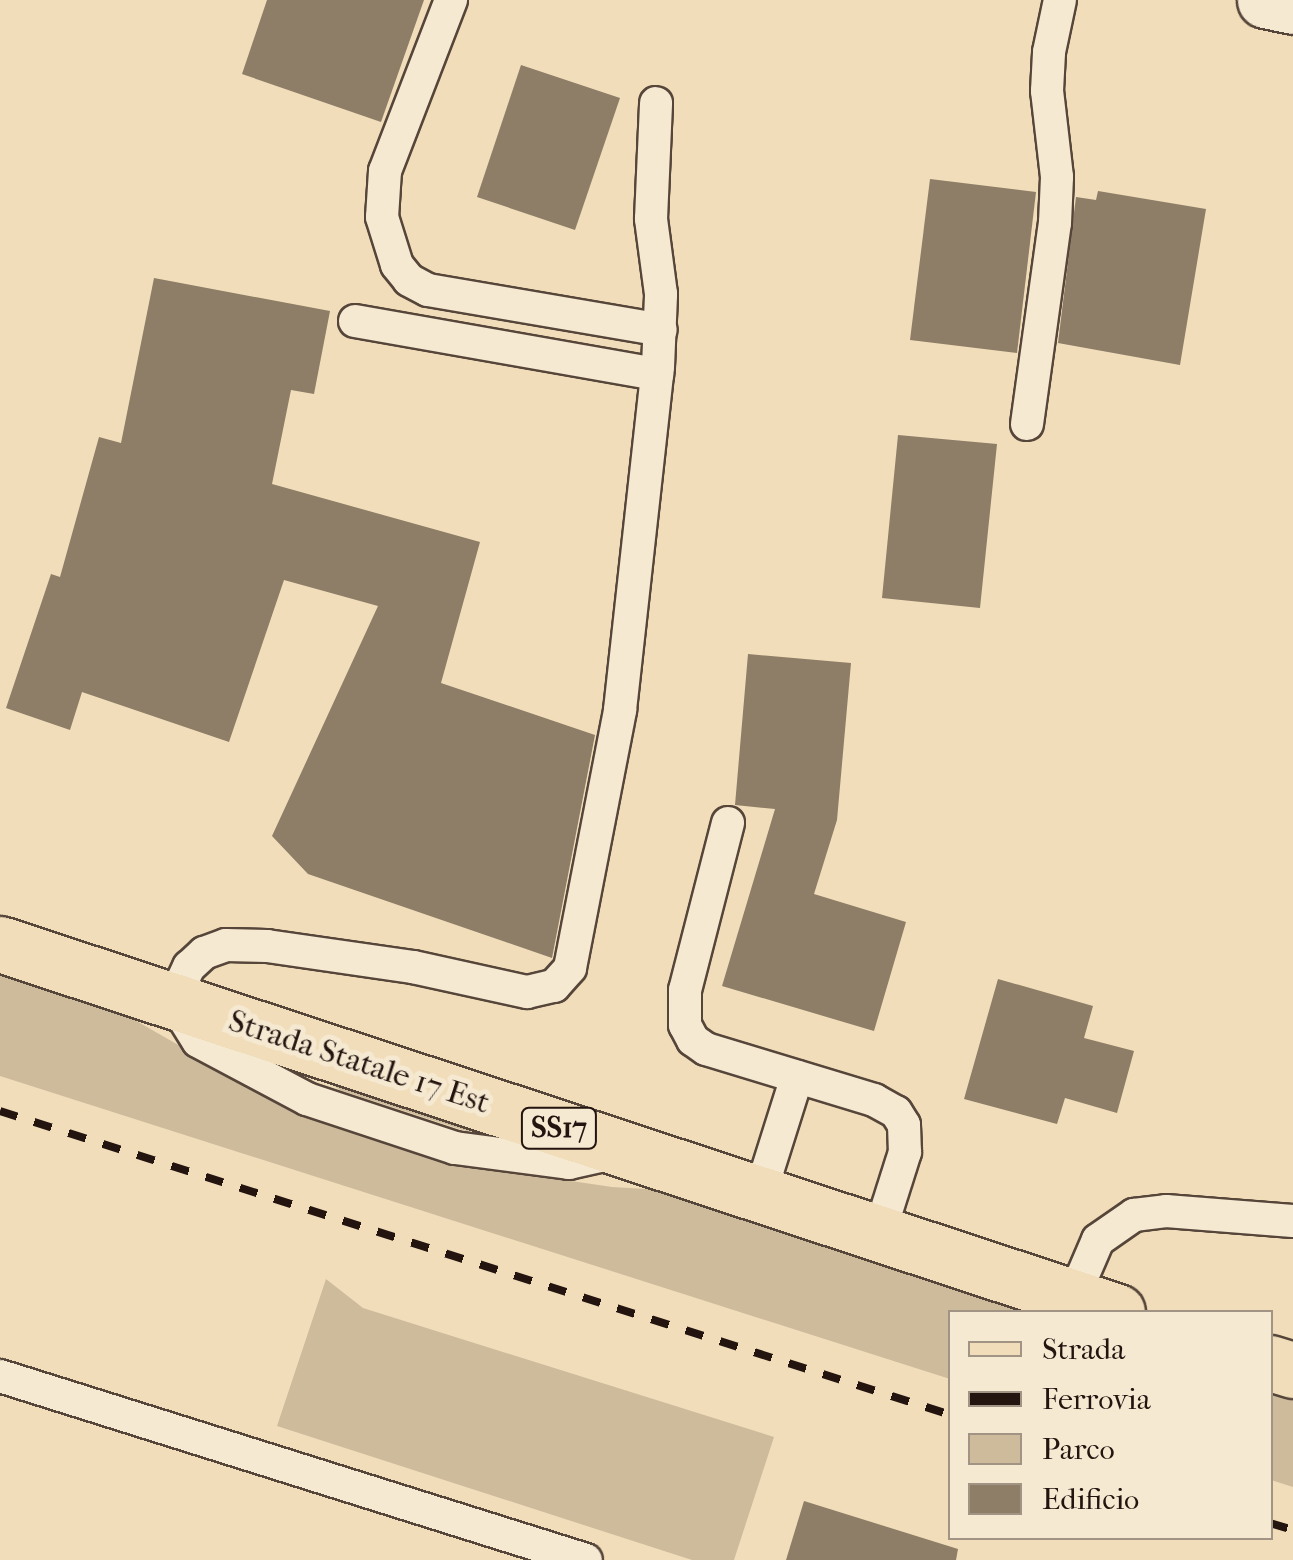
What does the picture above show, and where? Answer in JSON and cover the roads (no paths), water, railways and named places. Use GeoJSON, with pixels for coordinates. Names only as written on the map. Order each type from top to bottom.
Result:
{"type":"FeatureCollection","features":[{"type":"Feature","properties":{"kind":"main road","name":"Strada Statale 17 Est"},"geometry":{"type":"LineString","coordinates":[[0,944],[1095,1305]]}},
{"type":"Feature","properties":{"kind":"street"},"geometry":{"type":"LineString","coordinates":[[1265,0],[1293,6]]}},
{"type":"Feature","properties":{"kind":"lane"},"geometry":{"type":"LineString","coordinates":[[451,0],[383,182],[382,216],[397,265],[410,280],[428,290],[661,330]]}},
{"type":"Feature","properties":{"kind":"lane"},"geometry":{"type":"LineString","coordinates":[[1026,424],[1055,224],[1057,177],[1047,91],[1049,52],[1060,0]]}},
{"type":"Feature","properties":{"kind":"lane"},"geometry":{"type":"LineString","coordinates":[[173,1001],[196,960],[215,948],[239,944],[413,968],[527,992],[546,990],[566,974],[578,944],[614,750],[657,374],[661,330],[651,218],[656,103]]}},
{"type":"Feature","properties":{"kind":"lane"},"geometry":{"type":"LineString","coordinates":[[355,321],[657,374]]}},
{"type":"Feature","properties":{"kind":"lane"},"geometry":{"type":"LineString","coordinates":[[728,824],[685,990],[682,1017],[688,1033],[706,1050],[882,1103],[900,1118],[906,1142],[903,1163],[879,1234]]}},
{"type":"Feature","properties":{"kind":"lane"},"geometry":{"type":"LineString","coordinates":[[760,1194],[798,1077]]}},
{"type":"Feature","properties":{"kind":"lane"},"geometry":{"type":"LineString","coordinates":[[1095,1305],[1098,1240],[1134,1215],[1166,1211],[1293,1221]]}},
{"type":"Feature","properties":{"kind":"lane"},"geometry":{"type":"LineString","coordinates":[[0,1376],[586,1560]]}},
{"type":"Feature","properties":{"kind":"railway"},"geometry":{"type":"LineString","coordinates":[[0,1111],[948,1414]]}},
{"type":"Feature","properties":{"kind":"railway"},"geometry":{"type":"LineString","coordinates":[[1273,1524],[1293,1530]]}}]}
